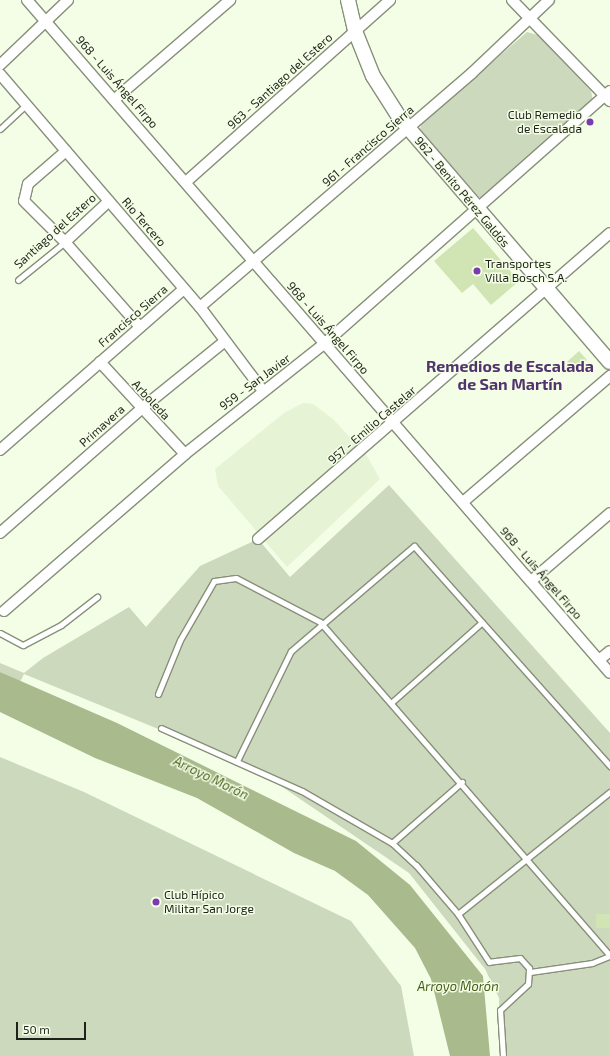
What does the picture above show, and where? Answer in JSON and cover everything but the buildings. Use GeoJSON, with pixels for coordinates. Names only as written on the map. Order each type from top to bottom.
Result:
{"type":"FeatureCollection","features":[{"type":"Feature","properties":{"kind":"main road","name":"962 - Benito Pérez Galdós"},"geometry":{"type":"LineString","coordinates":[[348,0],[356,31],[374,76],[407,127],[477,211],[610,362]]}},
{"type":"Feature","properties":{"kind":"street","name":"968 - Luis Ángel Firpo"},"geometry":{"type":"LineString","coordinates":[[27,0],[187,181],[324,344],[395,423],[610,673]]}},
{"type":"Feature","properties":{"kind":"street"},"geometry":{"type":"LineString","coordinates":[[0,65],[45,20],[68,0]]}},
{"type":"Feature","properties":{"kind":"street"},"geometry":{"type":"LineString","coordinates":[[115,99],[230,0]]}},
{"type":"Feature","properties":{"kind":"street","name":"963 - Santiago del Estero"},"geometry":{"type":"LineString","coordinates":[[187,181],[390,0]]}},
{"type":"Feature","properties":{"kind":"street"},"geometry":{"type":"LineString","coordinates":[[512,0],[608,96]]}},
{"type":"Feature","properties":{"kind":"street","name":"961 - Francisco Sierra"},"geometry":{"type":"LineString","coordinates":[[200,307],[255,263],[407,127],[531,20],[549,0]]}},
{"type":"Feature","properties":{"kind":"street","name":"Rio Tercero"},"geometry":{"type":"LineString","coordinates":[[0,74],[200,307],[263,392]]}},
{"type":"Feature","properties":{"kind":"street","name":"959 - San Javier"},"geometry":{"type":"LineString","coordinates":[[2,611],[185,454],[263,392],[274,387],[608,96]]}},
{"type":"Feature","properties":{"kind":"street"},"geometry":{"type":"LineString","coordinates":[[66,151],[28,184],[24,201],[65,242],[139,326]]}},
{"type":"Feature","properties":{"kind":"street","name":"Santiago del Estero"},"geometry":{"type":"LineString","coordinates":[[65,242],[108,200]]}},
{"type":"Feature","properties":{"kind":"street","name":"957 - Emilio Castelar"},"geometry":{"type":"LineString","coordinates":[[258,539],[547,291],[610,233]]}},
{"type":"Feature","properties":{"kind":"street","name":"Francisco Sierra"},"geometry":{"type":"LineString","coordinates":[[0,450],[139,326],[184,289]]}},
{"type":"Feature","properties":{"kind":"street","name":"Primavera"},"geometry":{"type":"LineString","coordinates":[[0,533],[141,409],[224,341]]}},
{"type":"Feature","properties":{"kind":"street","name":"Arboleda"},"geometry":{"type":"LineString","coordinates":[[100,362],[141,409],[185,454]]}},
{"type":"Feature","properties":{"kind":"street"},"geometry":{"type":"LineString","coordinates":[[463,502],[610,376]]}},
{"type":"Feature","properties":{"kind":"street"},"geometry":{"type":"LineString","coordinates":[[531,581],[610,513]]}},
{"type":"Feature","properties":{"kind":"street"},"geometry":{"type":"LineString","coordinates":[[599,660],[610,651]]}},
{"type":"Feature","properties":{"kind":"lane"},"geometry":{"type":"LineString","coordinates":[[0,129],[26,105]]}},
{"type":"Feature","properties":{"kind":"lane","name":"Santiago del Estero"},"geometry":{"type":"LineString","coordinates":[[18,280],[65,242]]}},
{"type":"Feature","properties":{"kind":"lane"},"geometry":{"type":"LineString","coordinates":[[238,759],[285,660],[414,546],[610,766]]}},
{"type":"Feature","properties":{"kind":"lane"},"geometry":{"type":"LineString","coordinates":[[158,694],[180,640],[207,591],[214,581],[223,577],[243,581],[324,624],[462,782],[610,956],[592,963],[530,972]]}},
{"type":"Feature","properties":{"kind":"lane"},"geometry":{"type":"LineString","coordinates":[[0,633],[23,645],[61,625],[97,597]]}},
{"type":"Feature","properties":{"kind":"lane"},"geometry":{"type":"LineString","coordinates":[[392,702],[482,622]]}},
{"type":"Feature","properties":{"kind":"lane"},"geometry":{"type":"LineString","coordinates":[[161,728],[238,759],[302,791],[392,843],[416,865],[458,914],[489,962],[520,958],[530,972],[528,984],[500,1010],[503,1056]]}},
{"type":"Feature","properties":{"kind":"lane"},"geometry":{"type":"LineString","coordinates":[[392,843],[462,782]]}},
{"type":"Feature","properties":{"kind":"lane"},"geometry":{"type":"LineString","coordinates":[[458,914],[529,860],[610,792]]}},
{"type":"Feature","properties":{"kind":"lane"},"geometry":{"type":"LineString","coordinates":[[605,951],[610,946]]}},
{"type":"Feature","properties":{"kind":"shaded area"},"geometry":{"type":"Polygon","coordinates":[[[527,32],[538,35],[591,91],[593,101],[487,197],[479,197],[420,130],[421,124],[527,32]]]}},
{"type":"Feature","properties":{"kind":"shaded area"},"geometry":{"type":"Polygon","coordinates":[[[303,403],[313,404],[333,419],[367,456],[380,479],[287,567],[218,486],[215,469],[284,413],[303,403]]]}},
{"type":"Feature","properties":{"kind":"shaded area"},"geometry":{"type":"Polygon","coordinates":[[[389,485],[610,733],[610,1056],[501,1056],[499,998],[485,969],[409,873],[278,784],[229,758],[24,674],[20,682],[0,672],[0,663],[24,673],[43,658],[129,607],[146,627],[200,566],[258,539],[290,577],[389,485]]]}},
{"type":"Feature","properties":{"kind":"shaded area","name":"Club Hípico Militar San Jorge"},"geometry":{"type":"Polygon","coordinates":[[[0,757],[84,792],[351,921],[401,986],[414,1056],[0,1056],[0,757]]]}},
{"type":"Feature","properties":{"kind":"water","name":"Arroyo Morón"},"geometry":{"type":"Polygon","coordinates":[[[0,672],[117,723],[356,841],[410,885],[483,976],[490,1056],[450,1056],[431,979],[415,948],[368,895],[335,871],[294,853],[197,798],[95,758],[0,712],[0,672]]]}},
{"type":"Feature","properties":{"kind":"place","name":"Club Remedio de Escalada"},"geometry":{"type":"Point","coordinates":[590,122]}},
{"type":"Feature","properties":{"kind":"place","name":"Transportes Villa Bosch S.A."},"geometry":{"type":"Point","coordinates":[477,271]}},
{"type":"Feature","properties":{"kind":"place","name":"Club Hípico Militar San Jorge"},"geometry":{"type":"Point","coordinates":[156,902]}},
{"type":"Feature","properties":{"kind":"district","name":"Remedios de Escalada de San Martín"},"geometry":{"type":"Point","coordinates":[510,375]}}]}
